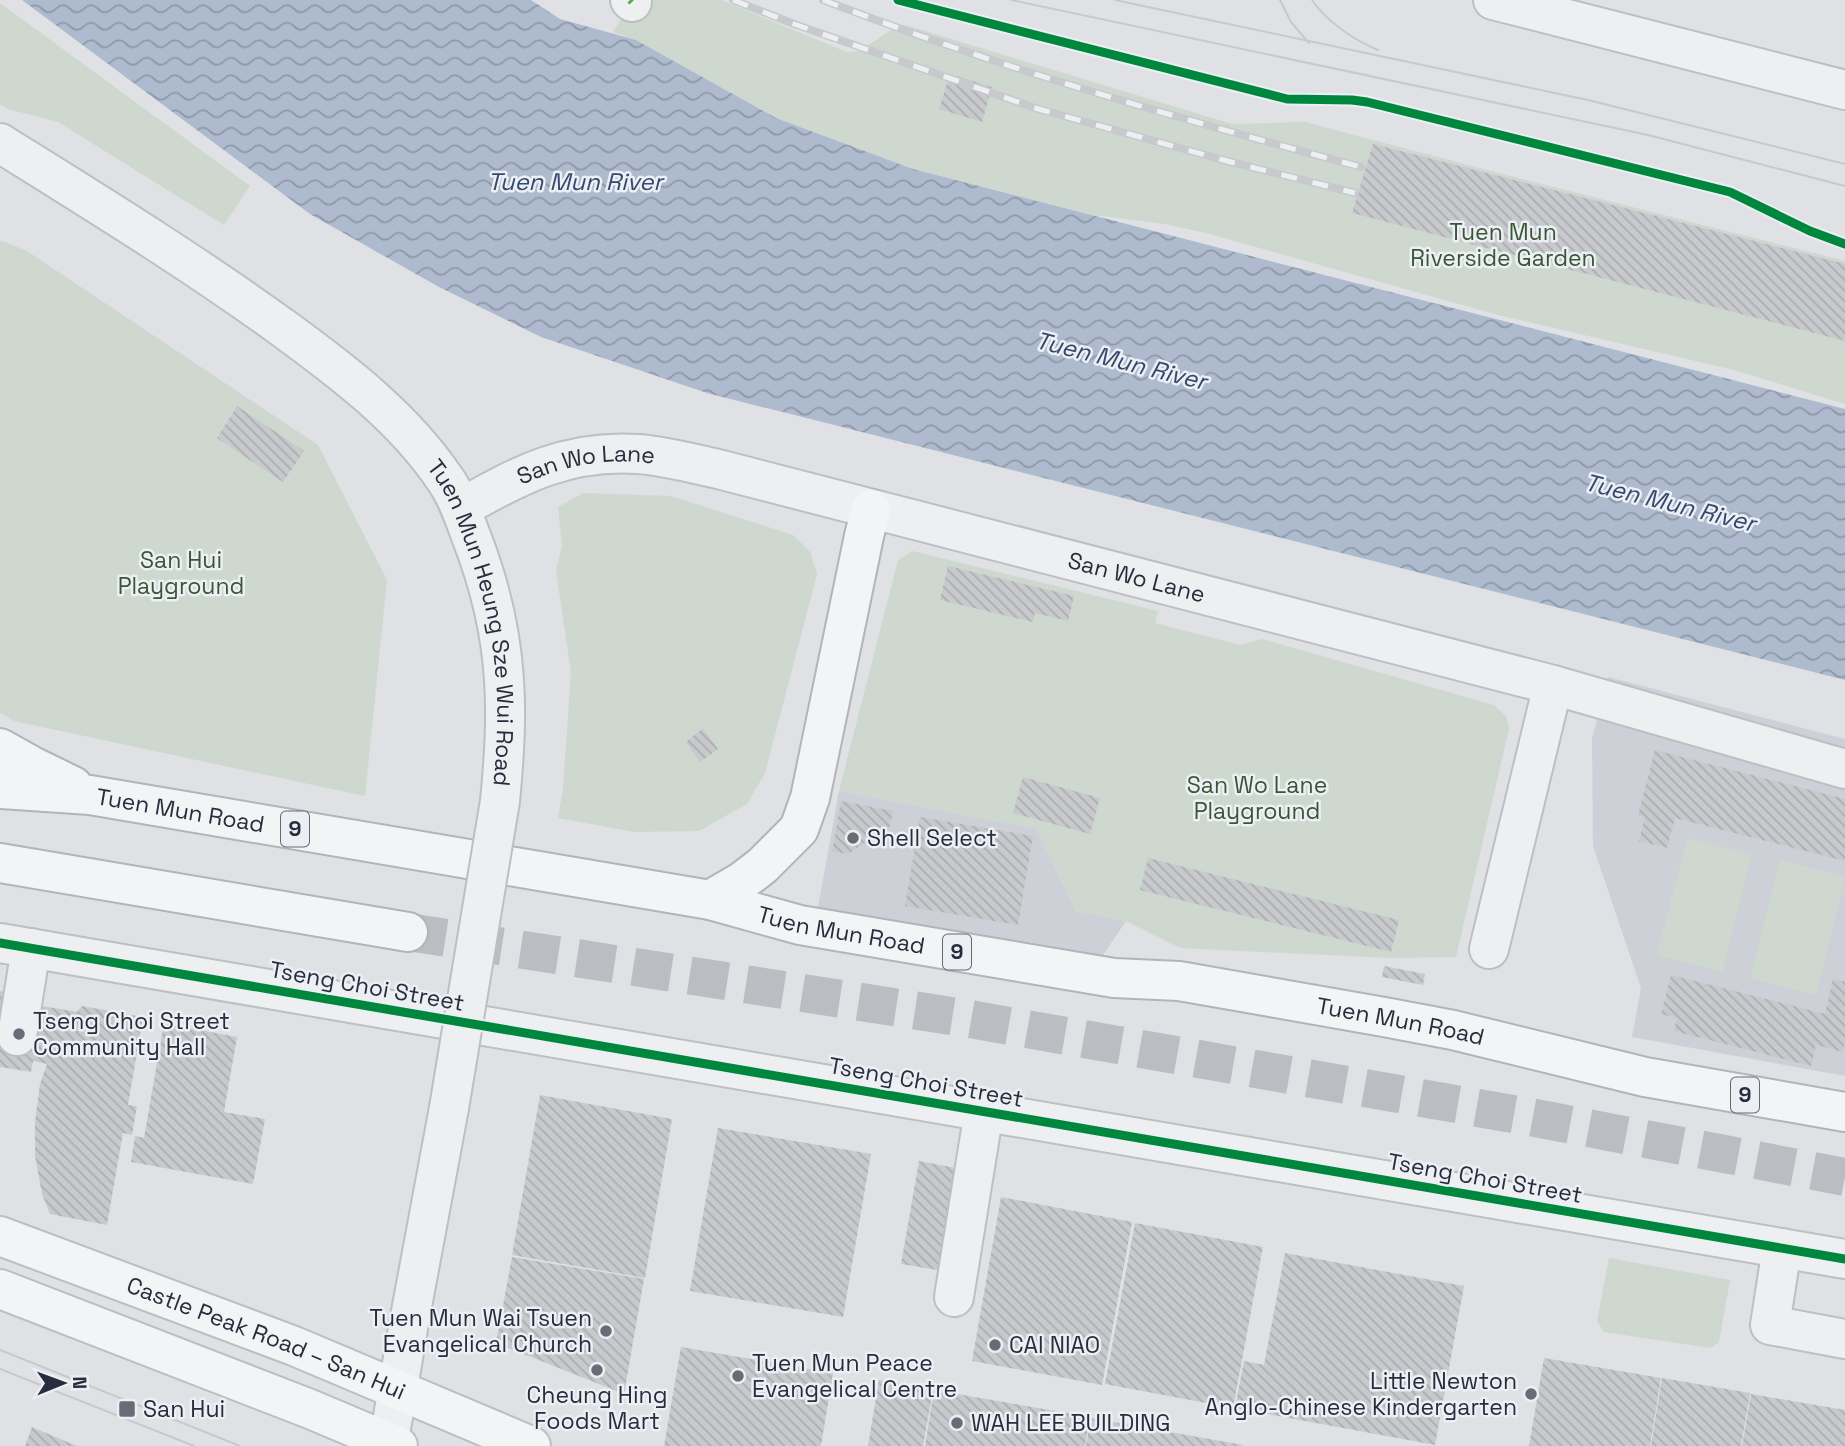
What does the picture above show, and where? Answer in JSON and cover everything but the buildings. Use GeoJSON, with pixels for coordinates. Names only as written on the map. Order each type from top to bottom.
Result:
{"type":"FeatureCollection","features":[{"type":"Feature","properties":{"kind":"main road"},"geometry":{"type":"LineString","coordinates":[[710,900],[762,866],[799,829],[810,798],[871,509]]}},
{"type":"Feature","properties":{"kind":"main road"},"geometry":{"type":"LineString","coordinates":[[0,748],[90,795]]}},
{"type":"Feature","properties":{"kind":"main road","name":"Tuen Mun Road"},"geometry":{"type":"LineString","coordinates":[[0,789],[90,795],[710,900],[800,925],[1114,978],[1179,981],[1453,1030],[1645,1077],[1845,1112]]}},
{"type":"Feature","properties":{"kind":"main road"},"geometry":{"type":"LineString","coordinates":[[0,863],[408,932]]}},
{"type":"Feature","properties":{"kind":"main road","name":"Castle Peak Road – San Hui"},"geometry":{"type":"LineString","coordinates":[[0,1236],[268,1336],[531,1446]]}},
{"type":"Feature","properties":{"kind":"main road"},"geometry":{"type":"LineString","coordinates":[[0,1289],[310,1409],[392,1445]]}},
{"type":"Feature","properties":{"kind":"street"},"geometry":{"type":"LineString","coordinates":[[1493,0],[1845,90]]}},
{"type":"Feature","properties":{"kind":"street","name":"Tuen Mun Heung Sze Wui Road"},"geometry":{"type":"LineString","coordinates":[[0,143],[169,248],[345,373],[418,445],[446,480],[461,508],[481,560],[500,643],[504,679],[506,715],[500,802],[449,1108],[410,1317],[392,1445]]}},
{"type":"Feature","properties":{"kind":"street","name":"San Wo Lane"},"geometry":{"type":"LineString","coordinates":[[461,508],[526,473],[558,461],[596,454],[638,454],[722,470],[1553,685],[1845,769]]}},
{"type":"Feature","properties":{"kind":"street"},"geometry":{"type":"LineString","coordinates":[[1489,948],[1553,685]]}},
{"type":"Feature","properties":{"kind":"street"},"geometry":{"type":"LineString","coordinates":[[15,945],[17,1036]]}},
{"type":"Feature","properties":{"kind":"street","name":"Tseng Choi Street"},"geometry":{"type":"LineString","coordinates":[[15,945],[1845,1259]]}},
{"type":"Feature","properties":{"kind":"street"},"geometry":{"type":"LineString","coordinates":[[954,1297],[984,1111]]}},
{"type":"Feature","properties":{"kind":"street"},"geometry":{"type":"LineString","coordinates":[[1782,1248],[1770,1325],[1845,1339]]}},
{"type":"Feature","properties":{"kind":"shaded area"},"geometry":{"type":"Polygon","coordinates":[[[1608,677],[1845,739],[1845,1076],[1632,1037],[1641,988],[1593,846],[1592,739],[1608,677]]]}},
{"type":"Feature","properties":{"kind":"shaded area"},"geometry":{"type":"Polygon","coordinates":[[[839,791],[1037,829],[1076,911],[1126,921],[1099,961],[818,907],[839,791]]]}},
{"type":"Feature","properties":{"kind":"green space","name":"Tuen Mun Riverside Garden"},"geometry":{"type":"Polygon","coordinates":[[[633,0],[721,0],[847,52],[860,51],[892,29],[905,25],[1232,124],[1305,122],[1845,261],[1845,404],[1734,370],[1494,314],[1206,233],[1165,224],[1093,215],[913,169],[776,118],[636,40],[613,32],[633,0]]]}},
{"type":"Feature","properties":{"kind":"green space"},"geometry":{"type":"Polygon","coordinates":[[[0,3],[250,186],[224,225],[58,122],[8,109],[0,104],[0,3]]]}},
{"type":"Feature","properties":{"kind":"green space","name":"San Hui Playground"},"geometry":{"type":"Polygon","coordinates":[[[0,240],[27,251],[318,445],[387,580],[365,796],[14,721],[0,713],[0,240]]]}},
{"type":"Feature","properties":{"kind":"green space"},"geometry":{"type":"Polygon","coordinates":[[[583,493],[671,496],[793,535],[810,552],[817,574],[765,773],[747,804],[699,831],[635,832],[558,818],[563,788],[571,672],[556,571],[562,546],[558,507],[583,493]]]}},
{"type":"Feature","properties":{"kind":"green space","name":"San Wo Lane Playground"},"geometry":{"type":"Polygon","coordinates":[[[912,551],[1158,611],[1155,623],[1240,645],[1262,639],[1494,705],[1506,716],[1509,729],[1456,957],[1389,958],[1180,948],[1126,921],[1076,911],[1037,829],[839,791],[898,560],[912,551]]]}},
{"type":"Feature","properties":{"kind":"green space"},"geometry":{"type":"Polygon","coordinates":[[[1687,838],[1752,854],[1722,972],[1657,955],[1687,838]]]}},
{"type":"Feature","properties":{"kind":"green space"},"geometry":{"type":"Polygon","coordinates":[[[1780,860],[1845,877],[1816,995],[1750,978],[1780,860]]]}},
{"type":"Feature","properties":{"kind":"green space"},"geometry":{"type":"Polygon","coordinates":[[[1609,1258],[1730,1280],[1719,1342],[1711,1348],[1604,1332],[1597,1321],[1609,1258]]]}},
{"type":"Feature","properties":{"kind":"water","name":"Tuen Mun River"},"geometry":{"type":"Polygon","coordinates":[[[22,0],[531,0],[560,19],[636,40],[776,118],[913,169],[1845,409],[1845,680],[707,393],[541,337],[439,287],[310,214],[22,0]]]}},
{"type":"Feature","properties":{"kind":"tunnel"},"geometry":{"type":"LineString","coordinates":[[408,932],[958,1017],[1530,1117],[1845,1177]]}},
{"type":"Feature","properties":{"kind":"tram line"},"geometry":{"type":"LineString","coordinates":[[1011,0],[1648,135],[1845,186]]}},
{"type":"Feature","properties":{"kind":"tram line"},"geometry":{"type":"LineString","coordinates":[[1115,0],[1588,100],[1845,164]]}},
{"type":"Feature","properties":{"kind":"tram line"},"geometry":{"type":"LineString","coordinates":[[1280,0],[1291,22],[1309,43]]}},
{"type":"Feature","properties":{"kind":"tram line"},"geometry":{"type":"LineString","coordinates":[[1312,0],[1325,16],[1342,30],[1378,50]]}},
{"type":"Feature","properties":{"kind":"tram line"},"geometry":{"type":"LineString","coordinates":[[0,1350],[240,1446]]}},
{"type":"Feature","properties":{"kind":"tram line"},"geometry":{"type":"LineString","coordinates":[[0,1369],[194,1446]]}},
{"type":"Feature","properties":{"kind":"railway"},"geometry":{"type":"LineString","coordinates":[[733,0],[1035,108],[1355,193]]}},
{"type":"Feature","properties":{"kind":"railway"},"geometry":{"type":"LineString","coordinates":[[823,0],[956,48],[1090,91],[1361,167]]}},
{"type":"Feature","properties":{"kind":"cycle path"},"geometry":{"type":"LineString","coordinates":[[898,0],[1287,99],[1367,102],[1730,192],[1810,231],[1845,244]]}},
{"type":"Feature","properties":{"kind":"cycle path"},"geometry":{"type":"LineString","coordinates":[[0,943],[1845,1259]]}},
{"type":"Feature","properties":{"kind":"place","name":"Shell Select"},"geometry":{"type":"Point","coordinates":[853,838]}},
{"type":"Feature","properties":{"kind":"place","name":"Tseng Choi Street Community Hall"},"geometry":{"type":"Point","coordinates":[19,1034]}},
{"type":"Feature","properties":{"kind":"place","name":"Tuen Mun Wai Tsuen Evangelical Church"},"geometry":{"type":"Point","coordinates":[606,1331]}},
{"type":"Feature","properties":{"kind":"place","name":"CAI NIAO"},"geometry":{"type":"Point","coordinates":[995,1345]}},
{"type":"Feature","properties":{"kind":"place","name":"Cheung Hing Foods Mart"},"geometry":{"type":"Point","coordinates":[597,1370]}},
{"type":"Feature","properties":{"kind":"place","name":"Tuen Mun Peace Evangelical Centre"},"geometry":{"type":"Point","coordinates":[738,1376]}},
{"type":"Feature","properties":{"kind":"place","name":"Little Newton Anglo-Chinese Kindergarten"},"geometry":{"type":"Point","coordinates":[1531,1394]}},
{"type":"Feature","properties":{"kind":"place","name":"San Hui"},"geometry":{"type":"Point","coordinates":[127,1409]}},
{"type":"Feature","properties":{"kind":"place","name":"WAH LEE BUILDING"},"geometry":{"type":"Point","coordinates":[957,1423]}}]}
